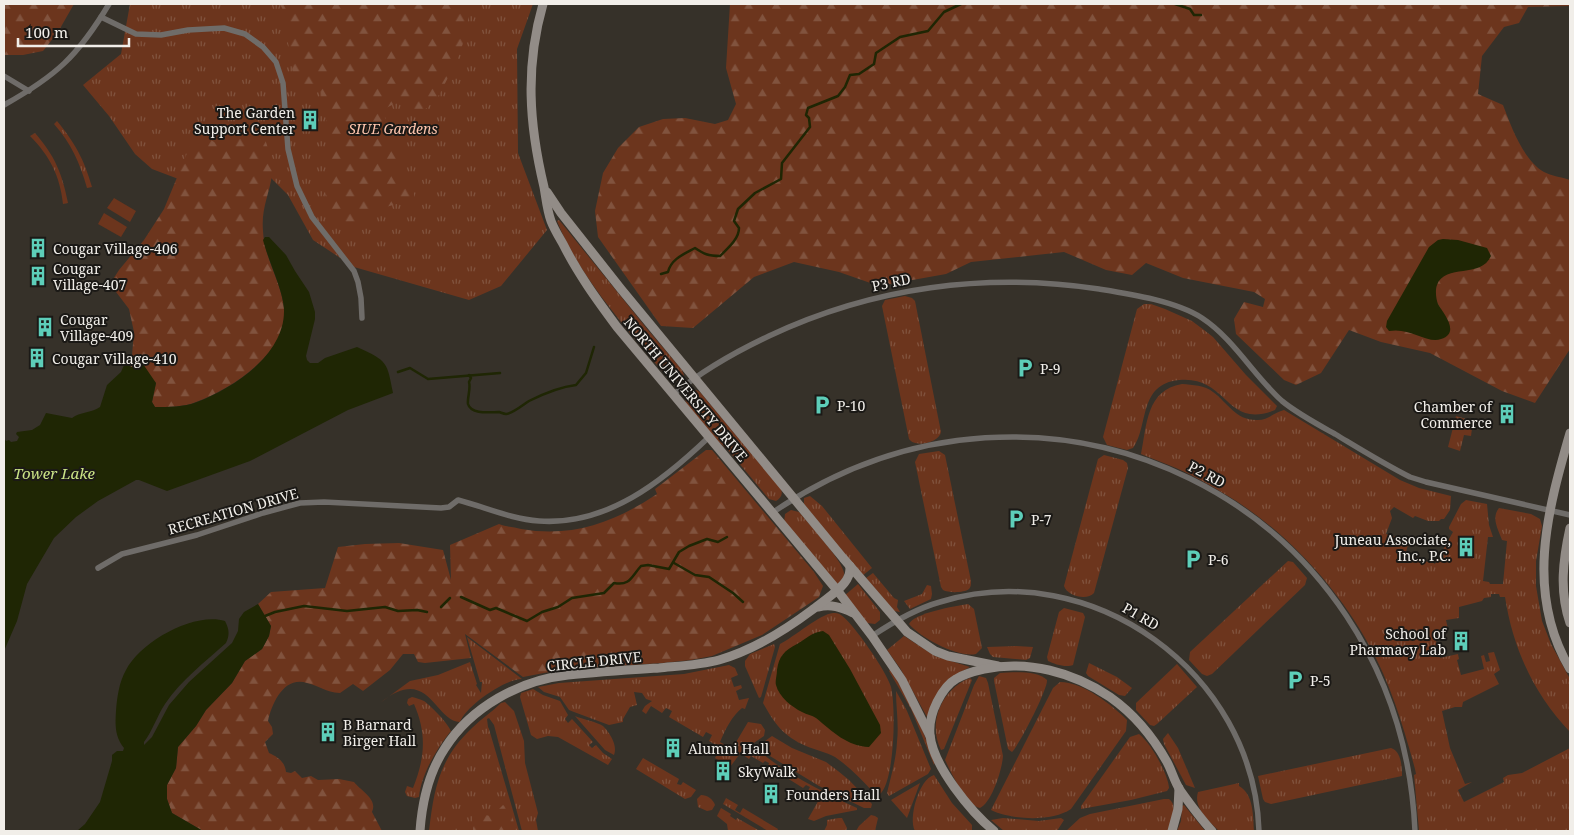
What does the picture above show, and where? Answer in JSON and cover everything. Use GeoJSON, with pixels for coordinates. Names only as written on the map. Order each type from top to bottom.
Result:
{"type":"FeatureCollection","features":[{"type":"Feature","properties":{"kind":"main road","name":"NORTH UNIVERSITY DRIVE"},"geometry":{"type":"LineString","coordinates":[[543,4],[534,43],[531,99],[533,138],[551,221],[571,261],[617,327],[837,590],[872,636],[902,680],[930,736],[946,775],[988,829]]}},
{"type":"Feature","properties":{"kind":"main road","name":"NORTH UNIVERSITY DRIVE"},"geometry":{"type":"LineString","coordinates":[[544,188],[580,238],[850,566],[910,635],[935,651],[961,660],[998,666]]}},
{"type":"Feature","properties":{"kind":"main road"},"geometry":{"type":"LineString","coordinates":[[1570,432],[1551,511],[1543,567],[1543,587],[1551,626],[1570,669]]}},
{"type":"Feature","properties":{"kind":"main road"},"geometry":{"type":"LineString","coordinates":[[1570,528],[1563,564],[1563,580],[1564,599],[1570,623]]}},
{"type":"Feature","properties":{"kind":"main road","name":"CIRCLE DRIVE"},"geometry":{"type":"LineString","coordinates":[[420,831],[428,789],[445,748],[469,720],[494,701],[537,681],[560,676],[682,666],[718,660],[754,648],[793,625],[837,590],[845,583],[849,576],[850,566]]}},
{"type":"Feature","properties":{"kind":"main road"},"geometry":{"type":"LineString","coordinates":[[815,608],[826,605],[835,606],[854,613]]}},
{"type":"Feature","properties":{"kind":"main road"},"geometry":{"type":"LineString","coordinates":[[930,736],[934,707],[947,687],[956,679],[998,666],[1028,666],[1050,670],[1082,681],[1112,699],[1127,711],[1152,737],[1179,788],[1200,818],[1212,831]]}},
{"type":"Feature","properties":{"kind":"main road"},"geometry":{"type":"LineString","coordinates":[[1172,831],[1178,815],[1179,788]]}},
{"type":"Feature","properties":{"kind":"street"},"geometry":{"type":"LineString","coordinates":[[4,106],[48,78],[73,56],[109,4]]}},
{"type":"Feature","properties":{"kind":"street"},"geometry":{"type":"LineString","coordinates":[[101,18],[136,34],[161,35],[188,30],[224,28],[245,34],[263,47],[276,62],[283,83],[288,149],[297,186],[312,217],[354,271],[361,298],[362,318]]}},
{"type":"Feature","properties":{"kind":"street"},"geometry":{"type":"LineString","coordinates":[[4,76],[29,91]]}},
{"type":"Feature","properties":{"kind":"street","name":"P3 RD"},"geometry":{"type":"LineString","coordinates":[[674,394],[695,377],[755,343],[792,326],[846,306],[901,292],[957,284],[1014,282],[1079,286],[1136,296],[1183,308],[1203,318],[1221,334],[1265,384],[1284,402],[1394,469],[1426,482],[1570,515]]}},
{"type":"Feature","properties":{"kind":"street","name":"RECREATION DRIVE"},"geometry":{"type":"LineString","coordinates":[[98,568],[122,554],[197,536],[221,526],[287,506],[308,503],[324,502],[441,508],[449,507],[458,500],[499,513],[538,521],[562,521],[591,515],[612,508],[646,488],[682,462],[709,437]]}},
{"type":"Feature","properties":{"kind":"street","name":"P2 RD"},"geometry":{"type":"LineString","coordinates":[[772,513],[794,498],[843,472],[892,454],[948,441],[989,437],[1069,440],[1100,446],[1154,462],[1198,482],[1240,507],[1287,546],[1323,585],[1354,628],[1382,681],[1397,722],[1410,774],[1415,831]]}},
{"type":"Feature","properties":{"kind":"street","name":"P1 RD"},"geometry":{"type":"LineString","coordinates":[[872,636],[896,620],[945,600],[986,593],[1016,592],[1079,602],[1102,610],[1138,628],[1158,640],[1193,672],[1205,686],[1225,717],[1238,743],[1248,771],[1255,798],[1259,831]]}},
{"type":"Feature","properties":{"kind":"green space"},"geometry":{"type":"Polygon","coordinates":[[[4,4],[74,4],[58,32],[43,51],[23,55],[4,55],[4,4]]]}},
{"type":"Feature","properties":{"kind":"green space","name":"SIUE Gardens"},"geometry":{"type":"Polygon","coordinates":[[[130,4],[533,4],[517,49],[518,153],[547,230],[501,286],[469,300],[354,267],[313,240],[288,195],[270,177],[189,183],[152,169],[135,154],[109,116],[83,85],[121,54],[130,4]]]}},
{"type":"Feature","properties":{"kind":"green space"},"geometry":{"type":"Polygon","coordinates":[[[280,4],[468,4],[468,31],[454,66],[439,95],[427,108],[409,116],[398,102],[384,109],[386,128],[400,146],[405,160],[396,177],[414,188],[414,199],[379,209],[363,219],[344,225],[334,217],[326,199],[329,139],[321,91],[305,89],[294,81],[283,10],[280,4]]]}},
{"type":"Feature","properties":{"kind":"green space"},"geometry":{"type":"Polygon","coordinates":[[[730,4],[1570,4],[1570,6],[1528,7],[1519,23],[1504,27],[1482,56],[1478,94],[1503,105],[1519,142],[1537,167],[1544,172],[1570,180],[1570,349],[1535,403],[1502,391],[1430,353],[1381,342],[1349,330],[1321,373],[1296,385],[1284,380],[1236,334],[1234,319],[1244,302],[1263,307],[1265,299],[1254,292],[1183,278],[1146,263],[1132,275],[1106,270],[1064,252],[971,262],[946,274],[879,286],[839,272],[794,262],[754,277],[693,328],[661,326],[598,237],[595,211],[603,173],[618,148],[639,127],[663,119],[685,118],[715,124],[728,120],[736,104],[726,68],[730,4]]]}},
{"type":"Feature","properties":{"kind":"green space"},"geometry":{"type":"Polygon","coordinates":[[[57,121],[78,152],[92,187],[87,188],[74,154],[54,124],[57,121]]]}},
{"type":"Feature","properties":{"kind":"green space"},"geometry":{"type":"Polygon","coordinates":[[[247,121],[260,127],[270,156],[272,175],[264,209],[263,231],[266,251],[280,288],[284,308],[283,324],[268,354],[255,367],[226,388],[191,404],[155,407],[152,402],[156,383],[131,367],[134,332],[129,309],[110,284],[144,240],[164,209],[190,146],[204,136],[221,146],[236,135],[247,121]]]}},
{"type":"Feature","properties":{"kind":"green space"},"geometry":{"type":"Polygon","coordinates":[[[35,133],[48,149],[57,165],[68,203],[63,204],[57,175],[43,151],[30,136],[35,133]]]}},
{"type":"Feature","properties":{"kind":"green space"},"geometry":{"type":"Polygon","coordinates":[[[114,198],[136,211],[130,222],[107,208],[114,198]]]}},
{"type":"Feature","properties":{"kind":"green space"},"geometry":{"type":"Polygon","coordinates":[[[104,213],[127,227],[121,237],[98,224],[104,213]]]}},
{"type":"Feature","properties":{"kind":"green space"},"geometry":{"type":"Polygon","coordinates":[[[559,220],[682,370],[684,375],[681,380],[673,381],[663,372],[602,297],[564,237],[557,221],[559,220]]]}},
{"type":"Feature","properties":{"kind":"green space"},"geometry":{"type":"Polygon","coordinates":[[[905,296],[915,301],[941,432],[936,439],[921,444],[912,442],[909,439],[882,306],[885,300],[905,296]]]}},
{"type":"Feature","properties":{"kind":"green space"},"geometry":{"type":"Polygon","coordinates":[[[1144,304],[1151,304],[1192,321],[1213,337],[1246,375],[1277,406],[1275,410],[1259,414],[1246,413],[1236,408],[1208,385],[1195,381],[1179,380],[1166,383],[1157,389],[1151,397],[1138,439],[1133,448],[1127,450],[1107,445],[1103,437],[1137,309],[1144,304]]]}},
{"type":"Feature","properties":{"kind":"green space"},"geometry":{"type":"Polygon","coordinates":[[[1182,384],[1210,390],[1238,414],[1250,420],[1265,419],[1284,410],[1400,480],[1419,488],[1451,496],[1450,510],[1444,519],[1439,521],[1428,521],[1415,516],[1413,518],[1394,507],[1390,511],[1392,518],[1386,534],[1396,537],[1395,541],[1408,545],[1406,552],[1428,562],[1429,560],[1435,564],[1453,532],[1449,527],[1461,504],[1466,500],[1487,504],[1489,525],[1493,537],[1488,537],[1483,581],[1490,584],[1503,584],[1507,541],[1502,540],[1495,520],[1499,508],[1531,514],[1540,519],[1542,526],[1536,561],[1536,586],[1542,621],[1551,644],[1570,679],[1570,732],[1546,702],[1527,670],[1513,635],[1505,597],[1500,597],[1499,594],[1491,594],[1491,597],[1484,598],[1482,601],[1459,607],[1459,618],[1446,620],[1448,629],[1434,632],[1440,658],[1458,654],[1459,659],[1457,660],[1461,675],[1484,669],[1481,656],[1484,655],[1486,662],[1490,661],[1488,653],[1494,652],[1500,670],[1494,674],[1499,684],[1463,702],[1462,707],[1442,711],[1450,748],[1465,784],[1472,782],[1458,790],[1464,802],[1504,782],[1503,778],[1508,775],[1522,773],[1570,748],[1570,831],[1419,831],[1414,775],[1416,774],[1396,706],[1377,659],[1341,601],[1306,559],[1245,507],[1194,477],[1141,454],[1147,421],[1155,401],[1161,393],[1182,384]]]}},
{"type":"Feature","properties":{"kind":"green space"},"geometry":{"type":"Polygon","coordinates":[[[696,390],[700,392],[781,489],[782,494],[778,500],[769,499],[687,405],[686,394],[696,390]]]}},
{"type":"Feature","properties":{"kind":"green space"},"geometry":{"type":"Polygon","coordinates":[[[1456,416],[1473,421],[1471,436],[1464,435],[1460,451],[1448,447],[1456,416]]]}},
{"type":"Feature","properties":{"kind":"green space"},"geometry":{"type":"Polygon","coordinates":[[[706,450],[712,450],[814,572],[823,586],[819,597],[762,635],[712,656],[691,660],[565,669],[523,677],[465,634],[471,658],[425,663],[418,662],[414,654],[403,654],[390,670],[363,691],[353,684],[340,693],[307,683],[292,683],[280,693],[270,714],[268,721],[272,727],[273,734],[265,742],[269,753],[280,760],[286,772],[291,773],[295,771],[302,778],[311,776],[318,780],[339,779],[354,782],[371,799],[373,803],[372,812],[382,831],[203,831],[172,813],[167,799],[167,785],[176,768],[178,747],[196,726],[206,710],[232,683],[245,661],[262,649],[269,636],[271,626],[258,604],[271,592],[325,588],[338,547],[365,544],[399,543],[443,550],[451,580],[450,545],[499,524],[521,529],[558,531],[576,529],[609,520],[657,494],[655,489],[706,450]]]}},
{"type":"Feature","properties":{"kind":"green space"},"geometry":{"type":"Polygon","coordinates":[[[939,451],[945,455],[971,581],[969,589],[960,592],[945,591],[941,587],[915,462],[919,454],[939,451]]]}},
{"type":"Feature","properties":{"kind":"green space"},"geometry":{"type":"Polygon","coordinates":[[[1104,455],[1123,460],[1127,463],[1128,468],[1094,593],[1087,597],[1082,597],[1073,595],[1064,586],[1098,459],[1104,455]]]}},
{"type":"Feature","properties":{"kind":"green space"},"geometry":{"type":"Polygon","coordinates":[[[810,496],[822,506],[872,568],[862,576],[804,504],[804,498],[810,496]]]}},
{"type":"Feature","properties":{"kind":"green space"},"geometry":{"type":"Polygon","coordinates":[[[791,510],[799,512],[838,560],[844,573],[843,579],[837,587],[784,523],[785,514],[791,510]]]}},
{"type":"Feature","properties":{"kind":"green space"},"geometry":{"type":"Polygon","coordinates":[[[1288,561],[1293,562],[1307,578],[1305,585],[1212,674],[1207,676],[1202,674],[1189,660],[1190,652],[1288,561]]]}},
{"type":"Feature","properties":{"kind":"green space"},"geometry":{"type":"Polygon","coordinates":[[[873,573],[894,598],[898,600],[897,607],[900,612],[894,611],[866,578],[873,573]]]}},
{"type":"Feature","properties":{"kind":"green space"},"geometry":{"type":"Polygon","coordinates":[[[858,584],[880,612],[880,620],[875,624],[867,623],[844,596],[858,584]]]}},
{"type":"Feature","properties":{"kind":"green space"},"geometry":{"type":"Polygon","coordinates":[[[927,585],[931,586],[931,599],[910,609],[904,601],[922,594],[927,585]]]}},
{"type":"Feature","properties":{"kind":"green space"},"geometry":{"type":"Polygon","coordinates":[[[968,604],[974,609],[982,648],[976,654],[960,653],[940,646],[909,624],[912,620],[926,613],[968,604]]]}},
{"type":"Feature","properties":{"kind":"green space"},"geometry":{"type":"Polygon","coordinates":[[[1064,608],[1083,613],[1085,617],[1073,665],[1070,666],[1053,663],[1048,661],[1047,657],[1059,612],[1064,608]]]}},
{"type":"Feature","properties":{"kind":"green space"},"geometry":{"type":"Polygon","coordinates":[[[833,613],[841,615],[861,637],[877,660],[891,687],[893,697],[893,744],[888,776],[884,788],[879,795],[875,794],[861,779],[835,757],[806,746],[785,734],[763,703],[780,644],[821,617],[833,613]]]}},
{"type":"Feature","properties":{"kind":"green space"},"geometry":{"type":"Polygon","coordinates":[[[904,636],[935,656],[970,667],[959,673],[928,717],[900,668],[887,650],[904,636]]]}},
{"type":"Feature","properties":{"kind":"green space"},"geometry":{"type":"Polygon","coordinates":[[[467,637],[522,679],[505,684],[486,695],[469,709],[460,722],[451,719],[443,713],[429,697],[420,691],[410,689],[396,692],[380,703],[410,681],[438,675],[470,662],[476,685],[481,693],[482,682],[480,682],[467,637]]]}},
{"type":"Feature","properties":{"kind":"green space"},"geometry":{"type":"Polygon","coordinates":[[[774,644],[775,647],[761,697],[759,698],[745,666],[745,661],[750,654],[774,644]]]}},
{"type":"Feature","properties":{"kind":"green space"},"geometry":{"type":"Polygon","coordinates":[[[987,647],[1033,647],[1030,658],[1026,660],[993,657],[987,647]]]}},
{"type":"Feature","properties":{"kind":"green space"},"geometry":{"type":"Polygon","coordinates":[[[1089,663],[1117,677],[1132,688],[1125,696],[1119,695],[1088,676],[1086,673],[1089,663]]]}},
{"type":"Feature","properties":{"kind":"green space"},"geometry":{"type":"Polygon","coordinates":[[[1177,664],[1197,687],[1157,724],[1154,726],[1150,725],[1136,710],[1136,703],[1177,664]]]}},
{"type":"Feature","properties":{"kind":"green space"},"geometry":{"type":"Polygon","coordinates":[[[729,665],[735,668],[738,675],[731,678],[734,687],[741,685],[742,688],[736,691],[739,700],[749,698],[745,709],[742,708],[735,715],[720,742],[732,749],[748,722],[761,724],[765,730],[764,736],[742,751],[730,767],[715,758],[721,748],[709,741],[712,735],[706,732],[703,737],[669,717],[672,711],[666,708],[662,713],[651,706],[646,714],[642,711],[652,701],[646,699],[642,693],[634,692],[637,705],[630,707],[623,722],[609,725],[569,710],[560,697],[544,692],[538,687],[559,683],[684,674],[729,665]]]}},
{"type":"Feature","properties":{"kind":"green space"},"geometry":{"type":"Polygon","coordinates":[[[891,669],[918,719],[935,762],[934,765],[911,709],[889,671],[891,669]]]}},
{"type":"Feature","properties":{"kind":"green space"},"geometry":{"type":"Polygon","coordinates":[[[1000,673],[1031,673],[1047,680],[1043,694],[1032,717],[1012,752],[1008,749],[994,681],[994,678],[1000,673]]]}},
{"type":"Feature","properties":{"kind":"green space"},"geometry":{"type":"Polygon","coordinates":[[[979,676],[986,678],[988,683],[1003,756],[1001,769],[992,793],[980,808],[975,806],[964,795],[945,760],[979,676]]]}},
{"type":"Feature","properties":{"kind":"green space"},"geometry":{"type":"Polygon","coordinates":[[[970,678],[972,680],[944,749],[941,750],[936,728],[940,708],[952,690],[970,678]]]}},
{"type":"Feature","properties":{"kind":"green space"},"geometry":{"type":"Polygon","coordinates":[[[1060,682],[1078,686],[1105,701],[1127,720],[1126,731],[1071,809],[1043,818],[1020,818],[991,810],[1053,688],[1060,682]]]}},
{"type":"Feature","properties":{"kind":"green space"},"geometry":{"type":"Polygon","coordinates":[[[533,689],[560,701],[568,715],[565,719],[568,723],[572,719],[593,742],[589,745],[592,748],[596,745],[612,759],[608,765],[558,737],[548,736],[537,739],[531,735],[520,697],[521,693],[533,689]]]}},
{"type":"Feature","properties":{"kind":"green space"},"geometry":{"type":"Polygon","coordinates":[[[896,691],[907,711],[931,769],[928,774],[889,796],[887,793],[898,735],[896,691]]]}},
{"type":"Feature","properties":{"kind":"green space"},"geometry":{"type":"Polygon","coordinates":[[[412,697],[424,701],[431,707],[444,720],[451,732],[430,763],[420,789],[419,797],[415,798],[407,796],[405,792],[407,786],[413,788],[417,777],[422,756],[423,736],[414,704],[409,706],[407,703],[408,699],[412,697]]]}},
{"type":"Feature","properties":{"kind":"green space"},"geometry":{"type":"Polygon","coordinates":[[[505,702],[514,711],[524,741],[525,763],[538,813],[536,820],[538,831],[522,831],[494,725],[489,718],[487,719],[488,727],[519,831],[429,831],[436,788],[445,763],[452,751],[475,725],[501,703],[505,702]]]}},
{"type":"Feature","properties":{"kind":"green space"},"geometry":{"type":"Polygon","coordinates":[[[575,716],[603,726],[614,743],[614,755],[605,750],[575,716]]]}},
{"type":"Feature","properties":{"kind":"green space"},"geometry":{"type":"Polygon","coordinates":[[[1168,733],[1178,748],[1195,788],[1186,785],[1164,744],[1163,739],[1168,733]]]}},
{"type":"Feature","properties":{"kind":"green space"},"geometry":{"type":"Polygon","coordinates":[[[1139,734],[1154,751],[1162,767],[1168,782],[1169,788],[1167,791],[1081,809],[1081,806],[1130,737],[1139,734]]]}},
{"type":"Feature","properties":{"kind":"green space"},"geometry":{"type":"Polygon","coordinates":[[[772,736],[792,748],[826,762],[849,780],[872,804],[871,808],[864,808],[819,786],[765,753],[758,746],[772,736]]]}},
{"type":"Feature","properties":{"kind":"green space"},"geometry":{"type":"Polygon","coordinates":[[[754,747],[790,773],[857,808],[857,810],[826,816],[814,821],[808,819],[820,798],[808,791],[810,787],[806,785],[803,788],[768,766],[769,763],[765,761],[763,763],[751,756],[749,759],[743,755],[754,747]]]}},
{"type":"Feature","properties":{"kind":"green space"},"geometry":{"type":"Polygon","coordinates":[[[1391,748],[1399,756],[1402,776],[1271,804],[1263,799],[1258,776],[1391,748]]]}},
{"type":"Feature","properties":{"kind":"green space"},"geometry":{"type":"Polygon","coordinates":[[[643,758],[679,779],[677,784],[681,785],[683,782],[696,790],[691,797],[685,799],[636,769],[643,758]]]}},
{"type":"Feature","properties":{"kind":"green space"},"geometry":{"type":"Polygon","coordinates":[[[934,775],[952,803],[972,825],[972,831],[915,831],[913,817],[916,800],[924,784],[934,775]]]}},
{"type":"Feature","properties":{"kind":"green space"},"geometry":{"type":"Polygon","coordinates":[[[920,783],[907,818],[891,800],[920,783]]]}},
{"type":"Feature","properties":{"kind":"green space"},"geometry":{"type":"Polygon","coordinates":[[[1239,783],[1239,786],[1248,794],[1250,800],[1254,831],[1219,831],[1200,809],[1197,798],[1198,792],[1239,783]]]}},
{"type":"Feature","properties":{"kind":"green space"},"geometry":{"type":"Polygon","coordinates":[[[701,795],[713,801],[715,805],[712,810],[707,811],[698,807],[697,799],[701,795]]]}},
{"type":"Feature","properties":{"kind":"green space"},"geometry":{"type":"Polygon","coordinates":[[[726,798],[738,805],[735,810],[740,813],[743,808],[778,829],[777,831],[768,831],[723,804],[726,798]]]}},
{"type":"Feature","properties":{"kind":"green space"},"geometry":{"type":"Polygon","coordinates":[[[1169,799],[1172,802],[1174,810],[1168,831],[1066,831],[1080,818],[1090,814],[1169,799]]]}},
{"type":"Feature","properties":{"kind":"green space"},"geometry":{"type":"Polygon","coordinates":[[[503,805],[511,811],[516,831],[473,831],[473,816],[477,814],[492,816],[503,805]]]}},
{"type":"Feature","properties":{"kind":"green space"},"geometry":{"type":"Polygon","coordinates":[[[1184,805],[1205,831],[1177,831],[1181,821],[1182,806],[1184,805]]]}},
{"type":"Feature","properties":{"kind":"green space"},"geometry":{"type":"Polygon","coordinates":[[[721,808],[731,814],[730,816],[736,820],[737,818],[760,831],[728,831],[727,824],[717,816],[721,808]]]}},
{"type":"Feature","properties":{"kind":"green space"},"geometry":{"type":"Polygon","coordinates":[[[871,815],[878,818],[875,831],[856,831],[859,826],[871,815]]]}},
{"type":"Feature","properties":{"kind":"green space"},"geometry":{"type":"Polygon","coordinates":[[[842,818],[847,828],[846,831],[824,831],[827,820],[842,818]]]}},
{"type":"Feature","properties":{"kind":"green space"},"geometry":{"type":"Polygon","coordinates":[[[1003,818],[1039,821],[1061,818],[1064,820],[1057,831],[1004,831],[991,820],[1003,818]]]}},
{"type":"Feature","properties":{"kind":"water","name":"Tower Lake"},"geometry":{"type":"Polygon","coordinates":[[[265,237],[269,237],[286,255],[309,292],[315,312],[315,319],[306,356],[307,360],[310,363],[318,363],[325,358],[357,347],[375,356],[384,364],[389,375],[393,393],[348,410],[250,461],[167,491],[136,480],[98,501],[76,517],[54,538],[27,584],[17,621],[4,651],[4,438],[6,441],[17,441],[19,437],[16,434],[17,432],[32,430],[40,425],[46,413],[72,418],[100,407],[107,385],[121,372],[125,363],[131,367],[143,364],[156,383],[152,402],[155,407],[192,404],[211,396],[241,379],[266,355],[276,341],[282,326],[283,303],[279,285],[263,240],[265,237]]]}},
{"type":"Feature","properties":{"kind":"water"},"geometry":{"type":"Polygon","coordinates":[[[1438,240],[1458,240],[1487,248],[1491,256],[1486,263],[1479,267],[1447,274],[1441,278],[1437,285],[1437,302],[1449,323],[1450,332],[1447,336],[1436,340],[1404,331],[1389,331],[1386,327],[1387,321],[1429,247],[1438,240]]]}},
{"type":"Feature","properties":{"kind":"water"},"geometry":{"type":"Polygon","coordinates":[[[258,604],[271,626],[269,636],[262,649],[245,661],[232,683],[206,710],[196,726],[178,747],[176,768],[167,785],[167,799],[172,813],[203,831],[77,831],[85,824],[100,802],[112,755],[117,751],[123,751],[124,748],[116,731],[116,706],[122,680],[133,659],[155,640],[184,625],[212,619],[225,621],[228,634],[226,643],[171,695],[144,745],[152,737],[169,705],[189,682],[232,643],[238,631],[239,619],[244,612],[258,604]]]}},
{"type":"Feature","properties":{"kind":"water"},"geometry":{"type":"Polygon","coordinates":[[[823,631],[829,635],[850,669],[880,725],[881,733],[869,747],[847,741],[813,716],[798,710],[783,697],[778,689],[776,683],[777,670],[783,654],[809,636],[823,631]]]}},
{"type":"Feature","properties":{"kind":"waterway"},"geometry":{"type":"LineString","coordinates":[[661,274],[668,272],[675,260],[695,248],[712,256],[720,256],[739,232],[739,228],[734,221],[738,209],[755,193],[781,179],[782,163],[810,127],[809,118],[806,115],[808,108],[838,96],[845,87],[850,75],[859,74],[874,64],[876,53],[900,37],[928,31],[944,12],[961,4]]}},
{"type":"Feature","properties":{"kind":"waterway"},"geometry":{"type":"LineString","coordinates":[[1175,4],[1190,9],[1194,15],[1201,15]]}},
{"type":"Feature","properties":{"kind":"waterway"},"geometry":{"type":"LineString","coordinates":[[469,375],[471,378],[468,402],[470,408],[482,412],[509,414],[546,393],[576,385],[586,373],[594,347]]}},
{"type":"Feature","properties":{"kind":"waterway"},"geometry":{"type":"LineString","coordinates":[[398,372],[410,368],[428,379],[500,373]]}},
{"type":"Feature","properties":{"kind":"waterway"},"geometry":{"type":"LineString","coordinates":[[461,597],[490,610],[496,608],[527,621],[542,612],[558,607],[572,598],[604,593],[614,583],[627,582],[641,566],[648,565],[669,569],[679,552],[689,546],[707,539],[718,542],[727,537]]}},
{"type":"Feature","properties":{"kind":"waterway"},"geometry":{"type":"LineString","coordinates":[[674,563],[695,575],[709,577],[743,602]]}},
{"type":"Feature","properties":{"kind":"waterway"},"geometry":{"type":"LineString","coordinates":[[441,607],[450,598]]}},
{"type":"Feature","properties":{"kind":"waterway"},"geometry":{"type":"LineString","coordinates":[[265,616],[304,606],[347,611],[385,607],[398,611],[417,610],[427,612]]}},
{"type":"Feature","properties":{"kind":"place","name":"The Garden Support Center"},"geometry":{"type":"Point","coordinates":[310,120]}},
{"type":"Feature","properties":{"kind":"place","name":"Cougar Village-406"},"geometry":{"type":"Point","coordinates":[38,248]}},
{"type":"Feature","properties":{"kind":"place","name":"Cougar Village-407"},"geometry":{"type":"Point","coordinates":[38,276]}},
{"type":"Feature","properties":{"kind":"place","name":"Cougar Village-409"},"geometry":{"type":"Point","coordinates":[45,327]}},
{"type":"Feature","properties":{"kind":"place","name":"Cougar Village-410"},"geometry":{"type":"Point","coordinates":[37,358]}},
{"type":"Feature","properties":{"kind":"place","name":"P-9"},"geometry":{"type":"Point","coordinates":[1025,368]}},
{"type":"Feature","properties":{"kind":"place","name":"P-10"},"geometry":{"type":"Point","coordinates":[822,405]}},
{"type":"Feature","properties":{"kind":"place","name":"Chamber of Commerce"},"geometry":{"type":"Point","coordinates":[1507,414]}},
{"type":"Feature","properties":{"kind":"place","name":"P-7"},"geometry":{"type":"Point","coordinates":[1016,519]}},
{"type":"Feature","properties":{"kind":"place","name":"Juneau Associate, Inc., P.C."},"geometry":{"type":"Point","coordinates":[1466,547]}},
{"type":"Feature","properties":{"kind":"place","name":"P-6"},"geometry":{"type":"Point","coordinates":[1193,559]}},
{"type":"Feature","properties":{"kind":"place","name":"School of Pharmacy Lab"},"geometry":{"type":"Point","coordinates":[1461,641]}},
{"type":"Feature","properties":{"kind":"place","name":"P-5"},"geometry":{"type":"Point","coordinates":[1295,680]}},
{"type":"Feature","properties":{"kind":"place","name":"B Barnard Birger Hall"},"geometry":{"type":"Point","coordinates":[328,732]}},
{"type":"Feature","properties":{"kind":"place","name":"Alumni Hall"},"geometry":{"type":"Point","coordinates":[673,748]}},
{"type":"Feature","properties":{"kind":"place","name":"SkyWalk"},"geometry":{"type":"Point","coordinates":[723,771]}},
{"type":"Feature","properties":{"kind":"place","name":"Founders Hall"},"geometry":{"type":"Point","coordinates":[771,794]}}]}
